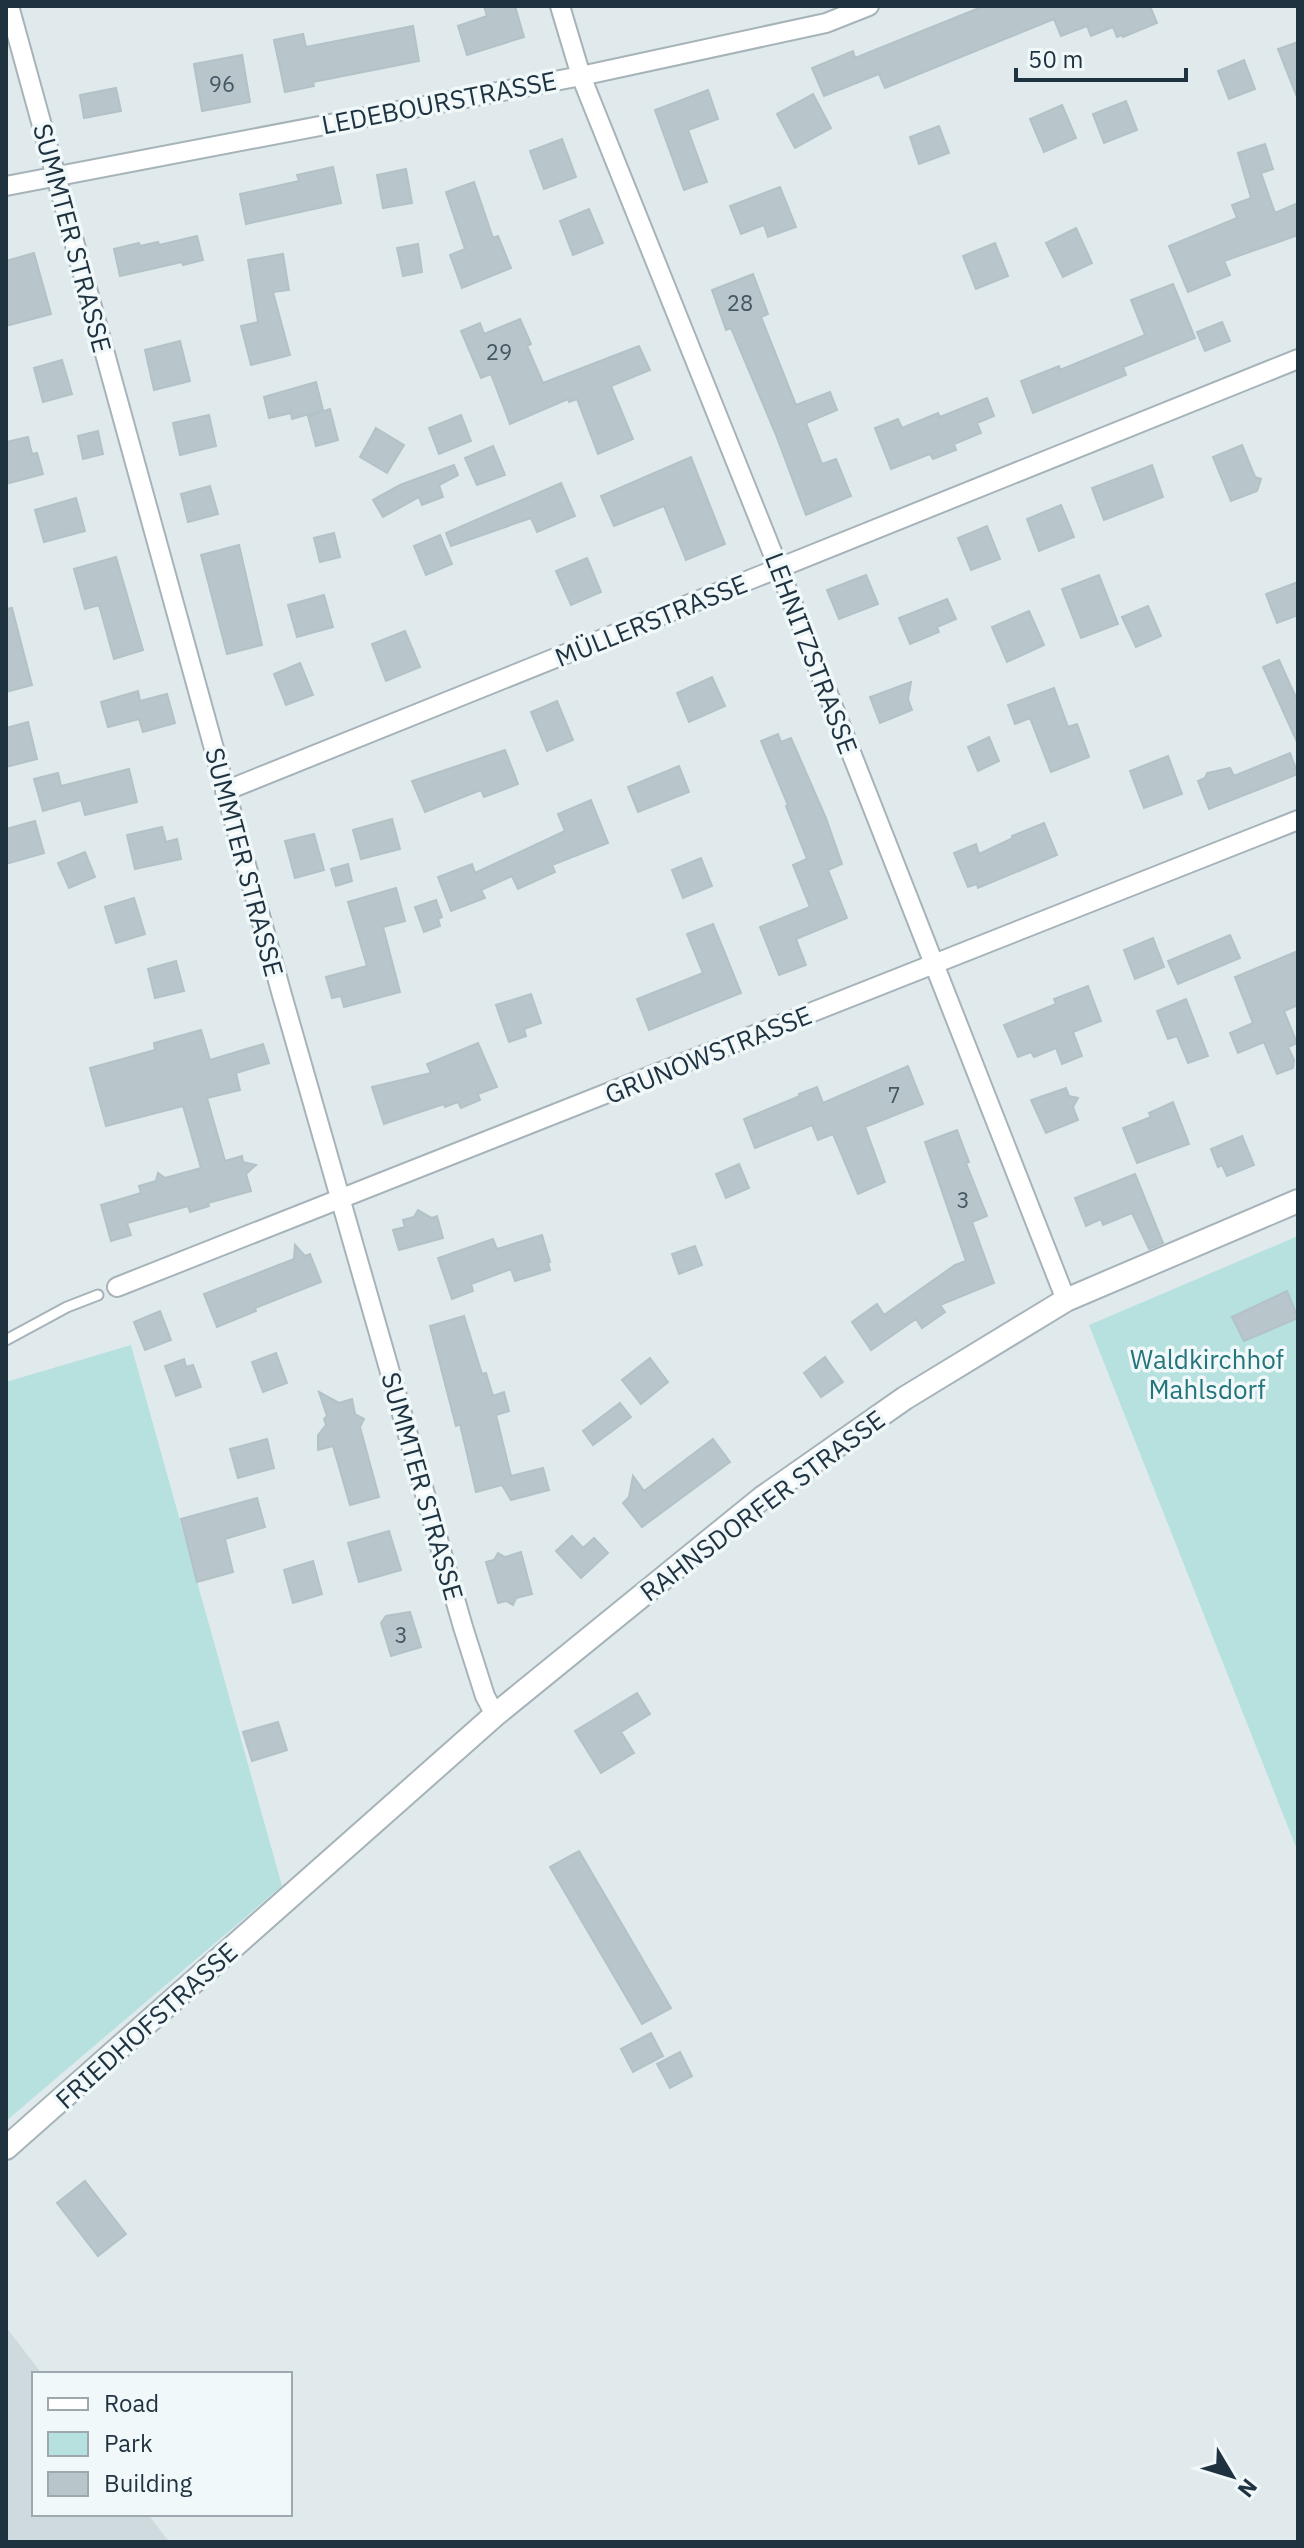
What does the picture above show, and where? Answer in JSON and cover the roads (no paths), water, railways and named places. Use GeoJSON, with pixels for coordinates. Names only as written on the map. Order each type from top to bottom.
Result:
{"type":"FeatureCollection","features":[{"type":"Feature","properties":{"kind":"street","name":"SUMMTER STRASSE"},"geometry":{"type":"LineString","coordinates":[[9,6],[341,1199],[463,1627],[485,1696],[495,1715]]}},
{"type":"Feature","properties":{"kind":"street","name":"LEHNITZSTRASSE"},"geometry":{"type":"LineString","coordinates":[[560,6],[581,76],[779,569],[1066,1300]]}},
{"type":"Feature","properties":{"kind":"street","name":"LEDEBOURSTRASSE"},"geometry":{"type":"LineString","coordinates":[[6,186],[581,76],[826,23],[869,6]]}},
{"type":"Feature","properties":{"kind":"street","name":"MÜLLERSTRASSE"},"geometry":{"type":"LineString","coordinates":[[225,791],[1298,359]]}},
{"type":"Feature","properties":{"kind":"street","name":"GRUNOWSTRASSE"},"geometry":{"type":"LineString","coordinates":[[117,1287],[1298,820]]}},
{"type":"Feature","properties":{"kind":"street","name":"RAHNSDORFER STRASSE"},"geometry":{"type":"LineString","coordinates":[[285,1901],[495,1715],[762,1498],[905,1398],[1066,1300],[1298,1201]]}},
{"type":"Feature","properties":{"kind":"street","name":"FRIEDHOFSTRASSE"},"geometry":{"type":"LineString","coordinates":[[6,2148],[285,1901]]}},
{"type":"Feature","properties":{"kind":"lane"},"geometry":{"type":"LineString","coordinates":[[6,1340],[67,1307],[98,1295]]}},
{"type":"Feature","properties":{"kind":"park label","name":"Waldkirchhof Mahlsdorf"},"geometry":{"type":"Point","coordinates":[1207,1374]}}]}
